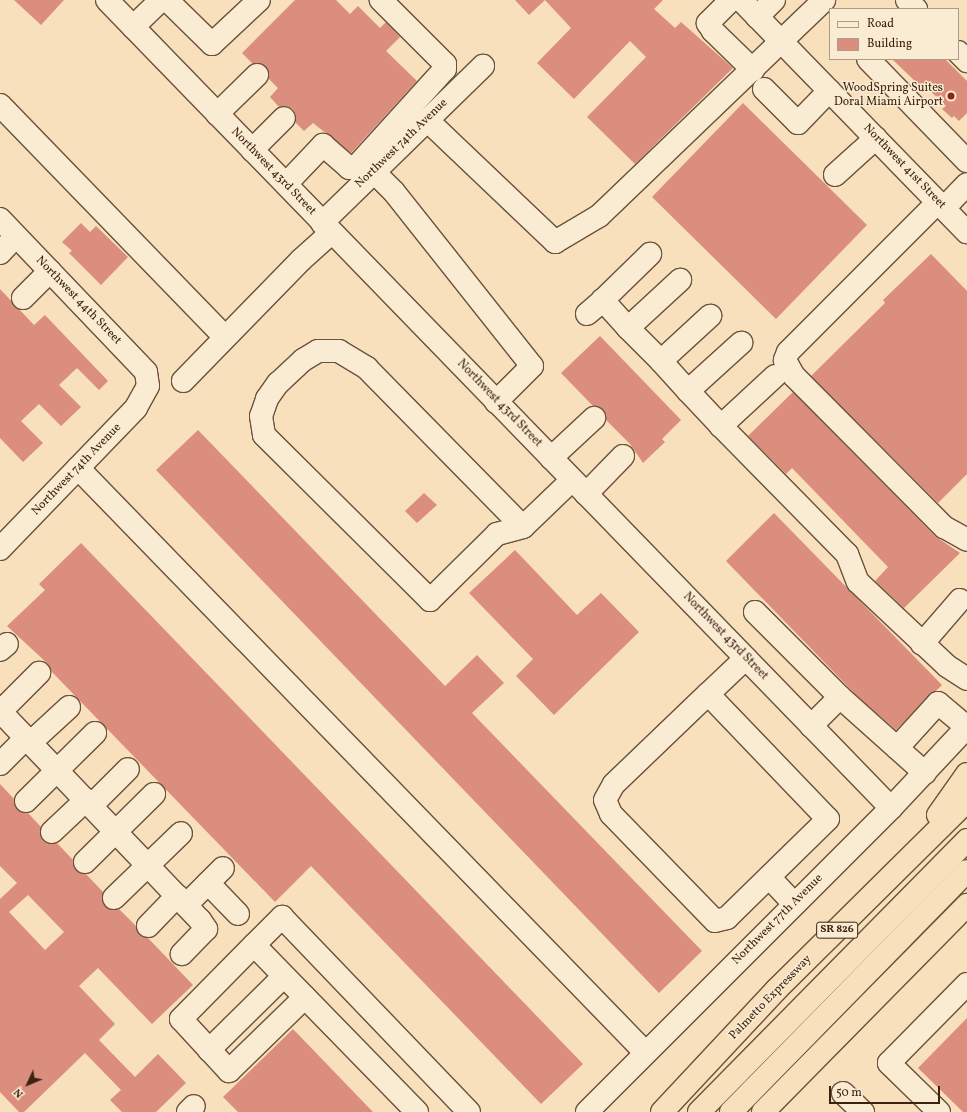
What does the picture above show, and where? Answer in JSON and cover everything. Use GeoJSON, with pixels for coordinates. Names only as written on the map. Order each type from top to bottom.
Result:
{"type":"FeatureCollection","features":[{"type":"Feature","properties":{"kind":"highway"},"geometry":{"type":"LineString","coordinates":[[899,870],[967,774]]}},
{"type":"Feature","properties":{"kind":"highway","name":"Palmetto Expressway"},"geometry":{"type":"LineString","coordinates":[[662,1112],[776,990],[899,870],[967,801]]}},
{"type":"Feature","properties":{"kind":"highway"},"geometry":{"type":"LineString","coordinates":[[699,1112],[967,840]]}},
{"type":"Feature","properties":{"kind":"highway"},"geometry":{"type":"LineString","coordinates":[[731,1112],[963,875]]}},
{"type":"Feature","properties":{"kind":"highway"},"geometry":{"type":"LineString","coordinates":[[763,1112],[967,905]]}},
{"type":"Feature","properties":{"kind":"street","name":"Northwest 43rd Street"},"geometry":{"type":"LineString","coordinates":[[107,0],[286,184],[326,228],[891,808]]}},
{"type":"Feature","properties":{"kind":"street"},"geometry":{"type":"LineString","coordinates":[[133,27],[161,0]]}},
{"type":"Feature","properties":{"kind":"street"},"geometry":{"type":"LineString","coordinates":[[167,0],[212,44],[259,0]]}},
{"type":"Feature","properties":{"kind":"street"},"geometry":{"type":"LineString","coordinates":[[286,184],[323,145],[349,168],[356,167],[445,69],[445,64],[381,0]]}},
{"type":"Feature","properties":{"kind":"street"},"geometry":{"type":"LineString","coordinates":[[731,0],[708,22],[713,31],[753,70]]}},
{"type":"Feature","properties":{"kind":"street","name":"Northwest 41st Street"},"geometry":{"type":"LineString","coordinates":[[741,0],[967,232]]}},
{"type":"Feature","properties":{"kind":"street"},"geometry":{"type":"LineString","coordinates":[[757,17],[774,0]]}},
{"type":"Feature","properties":{"kind":"street"},"geometry":{"type":"LineString","coordinates":[[907,0],[915,8]]}},
{"type":"Feature","properties":{"kind":"street"},"geometry":{"type":"LineString","coordinates":[[427,120],[555,242],[599,216],[782,42],[824,9]]}},
{"type":"Feature","properties":{"kind":"street"},"geometry":{"type":"LineString","coordinates":[[959,53],[967,61]]}},
{"type":"Feature","properties":{"kind":"street"},"geometry":{"type":"LineString","coordinates":[[869,60],[967,161]]}},
{"type":"Feature","properties":{"kind":"street","name":"Northwest 74th Avenue"},"geometry":{"type":"LineString","coordinates":[[183,381],[301,260],[374,172],[483,66]]}},
{"type":"Feature","properties":{"kind":"street"},"geometry":{"type":"LineString","coordinates":[[217,114],[257,75]]}},
{"type":"Feature","properties":{"kind":"street"},"geometry":{"type":"LineString","coordinates":[[764,90],[798,123],[829,91]]}},
{"type":"Feature","properties":{"kind":"street"},"geometry":{"type":"LineString","coordinates":[[0,105],[218,330]]}},
{"type":"Feature","properties":{"kind":"street"},"geometry":{"type":"LineString","coordinates":[[252,150],[284,118]]}},
{"type":"Feature","properties":{"kind":"street"},"geometry":{"type":"LineString","coordinates":[[835,175],[876,138]]}},
{"type":"Feature","properties":{"kind":"street"},"geometry":{"type":"LineString","coordinates":[[374,172],[394,192],[532,366],[496,402]]}},
{"type":"Feature","properties":{"kind":"street"},"geometry":{"type":"LineString","coordinates":[[967,184],[941,205],[788,352],[785,360],[794,376],[944,527],[967,540]]}},
{"type":"Feature","properties":{"kind":"street","name":"Northwest 44th Street"},"geometry":{"type":"LineString","coordinates":[[0,219],[146,372],[148,386]]}},
{"type":"Feature","properties":{"kind":"street"},"geometry":{"type":"LineString","coordinates":[[0,253],[16,236]]}},
{"type":"Feature","properties":{"kind":"street"},"geometry":{"type":"LineString","coordinates":[[650,254],[595,307],[628,328],[661,361],[721,426],[847,554],[858,582],[922,644],[947,666],[967,679]]}},
{"type":"Feature","properties":{"kind":"street"},"geometry":{"type":"LineString","coordinates":[[23,298],[50,271]]}},
{"type":"Feature","properties":{"kind":"street"},"geometry":{"type":"LineString","coordinates":[[628,328],[680,280]]}},
{"type":"Feature","properties":{"kind":"street"},"geometry":{"type":"LineString","coordinates":[[661,361],[710,316]]}},
{"type":"Feature","properties":{"kind":"street"},"geometry":{"type":"LineString","coordinates":[[688,391],[741,343]]}},
{"type":"Feature","properties":{"kind":"street"},"geometry":{"type":"LineString","coordinates":[[523,527],[367,368],[339,351],[318,351],[303,360],[278,383],[267,399],[261,416],[264,435],[430,600],[497,534],[523,527],[623,456]]}},
{"type":"Feature","properties":{"kind":"street"},"geometry":{"type":"LineString","coordinates":[[721,426],[775,376]]}},
{"type":"Feature","properties":{"kind":"street","name":"Northwest 74th Avenue"},"geometry":{"type":"LineString","coordinates":[[2,544],[136,408],[148,386]]}},
{"type":"Feature","properties":{"kind":"street"},"geometry":{"type":"LineString","coordinates":[[551,458],[594,418]]}},
{"type":"Feature","properties":{"kind":"street"},"geometry":{"type":"LineString","coordinates":[[78,468],[645,1052]]}},
{"type":"Feature","properties":{"kind":"street"},"geometry":{"type":"LineString","coordinates":[[922,644],[960,600]]}},
{"type":"Feature","properties":{"kind":"street"},"geometry":{"type":"LineString","coordinates":[[755,612],[840,697],[924,773]]}},
{"type":"Feature","properties":{"kind":"street"},"geometry":{"type":"LineString","coordinates":[[708,694],[828,819],[727,918],[715,920],[611,814],[605,800],[614,784],[708,694],[746,658]]}},
{"type":"Feature","properties":{"kind":"street"},"geometry":{"type":"LineString","coordinates":[[39,673],[0,711],[182,901],[206,929],[182,954]]}},
{"type":"Feature","properties":{"kind":"street"},"geometry":{"type":"LineString","coordinates":[[811,726],[840,697]]}},
{"type":"Feature","properties":{"kind":"street"},"geometry":{"type":"LineString","coordinates":[[898,748],[938,703],[967,727]]}},
{"type":"Feature","properties":{"kind":"street"},"geometry":{"type":"LineString","coordinates":[[0,764],[69,707]]}},
{"type":"Feature","properties":{"kind":"street","name":"Northwest 77th Avenue"},"geometry":{"type":"LineString","coordinates":[[587,1112],[645,1052],[891,808],[967,727]]}},
{"type":"Feature","properties":{"kind":"street"},"geometry":{"type":"LineString","coordinates":[[26,801],[95,733]]}},
{"type":"Feature","properties":{"kind":"street"},"geometry":{"type":"LineString","coordinates":[[52,832],[89,803],[128,769]]}},
{"type":"Feature","properties":{"kind":"street"},"geometry":{"type":"LineString","coordinates":[[85,862],[154,794]]}},
{"type":"Feature","properties":{"kind":"street"},"geometry":{"type":"LineString","coordinates":[[114,898],[181,833]]}},
{"type":"Feature","properties":{"kind":"street"},"geometry":{"type":"LineString","coordinates":[[148,926],[208,883],[223,868]]}},
{"type":"Feature","properties":{"kind":"street"},"geometry":{"type":"LineString","coordinates":[[768,877],[794,904]]}},
{"type":"Feature","properties":{"kind":"street"},"geometry":{"type":"LineString","coordinates":[[208,883],[238,914]]}},
{"type":"Feature","properties":{"kind":"street"},"geometry":{"type":"LineString","coordinates":[[305,997],[229,1071],[181,1019],[282,917],[469,1112]]}},
{"type":"Feature","properties":{"kind":"street"},"geometry":{"type":"LineString","coordinates":[[254,945],[418,1112]]}},
{"type":"Feature","properties":{"kind":"street"},"geometry":{"type":"LineString","coordinates":[[209,1050],[284,976]]}},
{"type":"Feature","properties":{"kind":"street"},"geometry":{"type":"LineString","coordinates":[[939,1112],[889,1063],[967,984]]}},
{"type":"Feature","properties":{"kind":"street"},"geometry":{"type":"LineString","coordinates":[[843,1092],[863,1112]]}},
{"type":"Feature","properties":{"kind":"building"},"geometry":{"type":"Polygon","coordinates":[[[14,0],[64,0],[41,25],[14,0]]]}},
{"type":"Feature","properties":{"kind":"building"},"geometry":{"type":"Polygon","coordinates":[[[295,0],[336,0],[350,14],[358,6],[380,28],[386,22],[400,37],[386,51],[417,81],[351,153],[313,123],[304,131],[295,122],[296,115],[293,109],[287,106],[279,107],[270,97],[278,88],[269,79],[266,67],[260,63],[253,64],[242,53],[295,0]]]}},
{"type":"Feature","properties":{"kind":"building"},"geometry":{"type":"Polygon","coordinates":[[[515,0],[545,0],[529,15],[515,0]]]}},
{"type":"Feature","properties":{"kind":"building"},"geometry":{"type":"Polygon","coordinates":[[[545,0],[663,0],[654,9],[675,28],[681,22],[733,68],[635,164],[587,117],[646,57],[630,41],[574,99],[537,63],[571,28],[545,0]]]}},
{"type":"Feature","properties":{"kind":"building","name":"WoodSpring Suites Doral Miami Airport"},"geometry":{"type":"Polygon","coordinates":[[[893,60],[946,60],[967,81],[967,113],[959,121],[954,116],[952,118],[942,109],[946,106],[922,83],[919,85],[893,60]]]}},
{"type":"Feature","properties":{"kind":"building"},"geometry":{"type":"Polygon","coordinates":[[[743,103],[867,225],[776,319],[652,197],[743,103]]]}},
{"type":"Feature","properties":{"kind":"building"},"geometry":{"type":"Polygon","coordinates":[[[81,223],[90,232],[96,226],[128,257],[101,285],[69,253],[72,251],[62,242],[81,223]]]}},
{"type":"Feature","properties":{"kind":"building"},"geometry":{"type":"Polygon","coordinates":[[[931,254],[967,291],[967,474],[938,503],[811,376],[885,303],[883,300],[931,254]]]}},
{"type":"Feature","properties":{"kind":"building"},"geometry":{"type":"Polygon","coordinates":[[[0,289],[34,325],[45,315],[108,381],[99,390],[77,368],[59,385],[81,407],[61,426],[39,404],[21,421],[43,443],[23,462],[0,438],[0,289]]]}},
{"type":"Feature","properties":{"kind":"building"},"geometry":{"type":"Polygon","coordinates":[[[600,336],[681,420],[662,439],[665,442],[643,463],[630,444],[606,420],[603,410],[593,406],[561,373],[600,336]]]}},
{"type":"Feature","properties":{"kind":"building"},"geometry":{"type":"Polygon","coordinates":[[[793,392],[935,536],[960,553],[904,608],[875,581],[888,567],[792,468],[786,474],[748,436],[793,392]]]}},
{"type":"Feature","properties":{"kind":"building"},"geometry":{"type":"Polygon","coordinates":[[[198,430],[445,686],[477,655],[504,683],[472,713],[702,951],[659,993],[156,470],[198,430]]]}},
{"type":"Feature","properties":{"kind":"building"},"geometry":{"type":"Polygon","coordinates":[[[424,493],[437,505],[417,523],[405,511],[424,493]]]}},
{"type":"Feature","properties":{"kind":"building"},"geometry":{"type":"Polygon","coordinates":[[[774,513],[942,685],[896,730],[858,697],[726,561],[774,513]]]}},
{"type":"Feature","properties":{"kind":"building"},"geometry":{"type":"Polygon","coordinates":[[[81,543],[583,1064],[541,1104],[311,866],[275,902],[51,671],[48,664],[7,626],[45,590],[39,584],[81,543]]]}},
{"type":"Feature","properties":{"kind":"building"},"geometry":{"type":"Polygon","coordinates":[[[515,550],[577,615],[601,593],[639,632],[554,715],[516,676],[533,659],[469,593],[515,550]]]}},
{"type":"Feature","properties":{"kind":"building"},"geometry":{"type":"Polygon","coordinates":[[[0,784],[14,799],[17,809],[28,813],[41,827],[40,834],[43,841],[49,844],[57,843],[73,860],[76,870],[86,874],[103,892],[102,901],[105,906],[111,910],[119,909],[136,926],[139,935],[148,938],[193,985],[152,1024],[98,968],[79,986],[115,1024],[99,1040],[135,1077],[158,1054],[186,1083],[156,1112],[122,1112],[110,1100],[121,1090],[85,1053],[24,1112],[19,1112],[0,1092],[0,899],[17,883],[0,866],[0,784]],[[28,895],[9,912],[45,950],[64,932],[28,895]]]}},
{"type":"Feature","properties":{"kind":"building"},"geometry":{"type":"Polygon","coordinates":[[[967,1018],[967,1112],[963,1112],[918,1068],[967,1018]]]}},
{"type":"Feature","properties":{"kind":"building"},"geometry":{"type":"Polygon","coordinates":[[[293,1029],[373,1112],[238,1112],[223,1097],[293,1029]]]}},
{"type":"Feature","properties":{"kind":"place","name":"WoodSpring Suites Doral Miami Airport"},"geometry":{"type":"Point","coordinates":[951,96]}}]}
